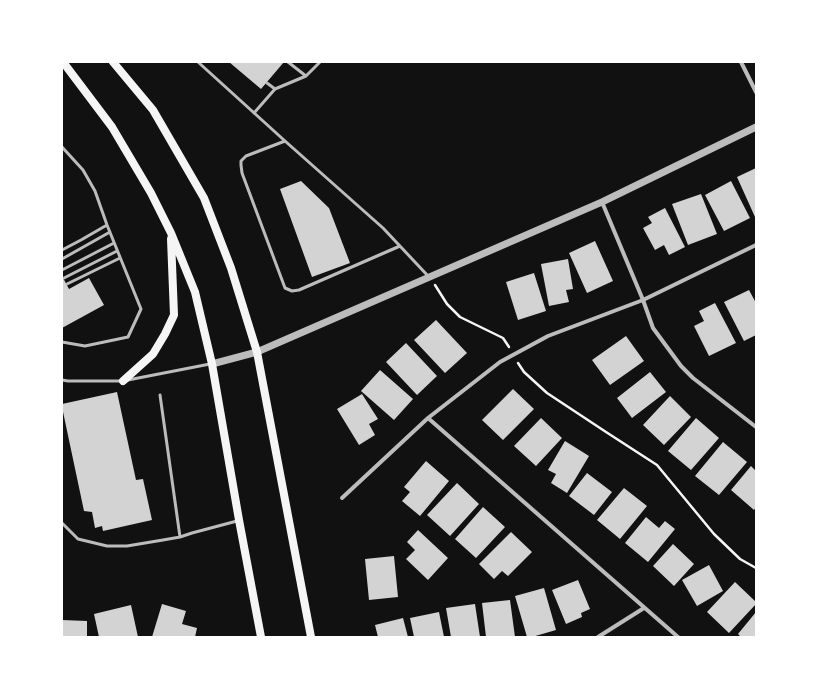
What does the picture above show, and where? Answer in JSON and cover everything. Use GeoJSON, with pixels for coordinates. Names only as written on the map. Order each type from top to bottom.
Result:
{"type":"FeatureCollection","features":[{"type":"Feature","properties":{"kind":"main road"},"geometry":{"type":"LineString","coordinates":[[62,62],[112,127],[151,192],[170,232],[195,292],[212,364],[261,637]]}},
{"type":"Feature","properties":{"kind":"main road"},"geometry":{"type":"LineString","coordinates":[[113,62],[153,110],[204,198],[231,268],[257,352],[312,637]]}},
{"type":"Feature","properties":{"kind":"main road"},"geometry":{"type":"LineString","coordinates":[[123,381],[153,354],[174,315],[170,232]]}},
{"type":"Feature","properties":{"kind":"street"},"geometry":{"type":"LineString","coordinates":[[741,62],[756,92]]}},
{"type":"Feature","properties":{"kind":"street"},"geometry":{"type":"LineString","coordinates":[[212,364],[257,352],[602,202],[756,127]]}},
{"type":"Feature","properties":{"kind":"street"},"geometry":{"type":"LineString","coordinates":[[602,202],[644,300],[653,328],[681,366],[693,378],[756,427]]}},
{"type":"Feature","properties":{"kind":"street"},"geometry":{"type":"LineString","coordinates":[[342,498],[428,418],[500,362],[548,336],[644,300],[756,245]]}},
{"type":"Feature","properties":{"kind":"street"},"geometry":{"type":"LineString","coordinates":[[428,418],[678,637]]}},
{"type":"Feature","properties":{"kind":"street"},"geometry":{"type":"LineString","coordinates":[[598,637],[644,608]]}},
{"type":"Feature","properties":{"kind":"lane"},"geometry":{"type":"LineString","coordinates":[[198,62],[383,228],[429,277]]}},
{"type":"Feature","properties":{"kind":"lane"},"geometry":{"type":"LineString","coordinates":[[288,62],[306,76]]}},
{"type":"Feature","properties":{"kind":"lane"},"geometry":{"type":"LineString","coordinates":[[254,113],[275,89],[306,76],[320,62]]}},
{"type":"Feature","properties":{"kind":"lane"},"geometry":{"type":"LineString","coordinates":[[267,82],[275,89]]}},
{"type":"Feature","properties":{"kind":"lane"},"geometry":{"type":"LineString","coordinates":[[285,141],[246,156],[241,162],[242,173],[285,288],[292,291],[299,290],[400,246]]}},
{"type":"Feature","properties":{"kind":"lane"},"geometry":{"type":"LineString","coordinates":[[62,147],[83,170],[96,191],[107,225],[141,309],[128,337],[85,346],[62,342]]}},
{"type":"Feature","properties":{"kind":"lane"},"geometry":{"type":"LineString","coordinates":[[62,250],[107,225]]}},
{"type":"Feature","properties":{"kind":"lane"},"geometry":{"type":"LineString","coordinates":[[62,259],[110,232]]}},
{"type":"Feature","properties":{"kind":"lane"},"geometry":{"type":"LineString","coordinates":[[62,270],[114,242]]}},
{"type":"Feature","properties":{"kind":"lane"},"geometry":{"type":"LineString","coordinates":[[64,278],[118,251]]}},
{"type":"Feature","properties":{"kind":"lane"},"geometry":{"type":"LineString","coordinates":[[67,284],[120,258]]}},
{"type":"Feature","properties":{"kind":"lane"},"geometry":{"type":"LineString","coordinates":[[62,380],[68,382],[123,381],[212,364]]}},
{"type":"Feature","properties":{"kind":"lane"},"geometry":{"type":"LineString","coordinates":[[160,395],[180,537]]}},
{"type":"Feature","properties":{"kind":"lane"},"geometry":{"type":"LineString","coordinates":[[62,523],[78,539],[107,546],[127,546],[180,537],[239,520]]}},
{"type":"Feature","properties":{"kind":"path"},"geometry":{"type":"LineString","coordinates":[[429,277],[447,304],[460,317],[503,338],[524,372],[547,393],[657,465],[714,534],[740,559],[756,568]]}},
{"type":"Feature","properties":{"kind":"building"},"geometry":{"type":"Polygon","coordinates":[[[229,62],[284,62],[261,89],[229,62]]]}},
{"type":"Feature","properties":{"kind":"building"},"geometry":{"type":"Polygon","coordinates":[[[756,168],[756,216],[755,217],[737,177],[756,168]]]}},
{"type":"Feature","properties":{"kind":"building"},"geometry":{"type":"Polygon","coordinates":[[[301,181],[329,208],[350,263],[312,277],[280,189],[301,181]]]}},
{"type":"Feature","properties":{"kind":"building"},"geometry":{"type":"Polygon","coordinates":[[[731,181],[750,218],[724,231],[705,195],[731,181]]]}},
{"type":"Feature","properties":{"kind":"building"},"geometry":{"type":"Polygon","coordinates":[[[701,194],[717,234],[688,245],[672,204],[701,194]]]}},
{"type":"Feature","properties":{"kind":"building"},"geometry":{"type":"Polygon","coordinates":[[[665,208],[685,247],[669,255],[664,245],[655,250],[643,228],[652,223],[648,217],[665,208]]]}},
{"type":"Feature","properties":{"kind":"building"},"geometry":{"type":"Polygon","coordinates":[[[595,241],[613,281],[587,293],[569,253],[595,241]]]}},
{"type":"Feature","properties":{"kind":"building"},"geometry":{"type":"Polygon","coordinates":[[[568,259],[573,289],[566,290],[569,302],[549,306],[541,264],[568,259]]]}},
{"type":"Feature","properties":{"kind":"building"},"geometry":{"type":"Polygon","coordinates":[[[534,273],[546,311],[518,320],[506,282],[534,273]]]}},
{"type":"Feature","properties":{"kind":"building"},"geometry":{"type":"Polygon","coordinates":[[[62,276],[69,289],[89,278],[104,305],[62,328],[62,276]]]}},
{"type":"Feature","properties":{"kind":"building"},"geometry":{"type":"Polygon","coordinates":[[[749,290],[756,303],[756,335],[744,341],[724,302],[749,290]]]}},
{"type":"Feature","properties":{"kind":"building"},"geometry":{"type":"Polygon","coordinates":[[[715,303],[736,343],[709,356],[694,326],[704,321],[699,311],[715,303]]]}},
{"type":"Feature","properties":{"kind":"building"},"geometry":{"type":"Polygon","coordinates":[[[436,320],[467,353],[445,373],[414,340],[436,320]]]}},
{"type":"Feature","properties":{"kind":"building"},"geometry":{"type":"Polygon","coordinates":[[[626,336],[644,361],[610,385],[592,360],[626,336]]]}},
{"type":"Feature","properties":{"kind":"building"},"geometry":{"type":"Polygon","coordinates":[[[406,343],[437,376],[417,395],[386,362],[406,343]]]}},
{"type":"Feature","properties":{"kind":"building"},"geometry":{"type":"Polygon","coordinates":[[[380,370],[413,399],[394,420],[361,391],[380,370]]]}},
{"type":"Feature","properties":{"kind":"building"},"geometry":{"type":"Polygon","coordinates":[[[650,372],[666,392],[632,418],[617,398],[650,372]]]}},
{"type":"Feature","properties":{"kind":"building"},"geometry":{"type":"Polygon","coordinates":[[[513,389],[534,409],[503,440],[482,420],[513,389]]]}},
{"type":"Feature","properties":{"kind":"building"},"geometry":{"type":"Polygon","coordinates":[[[117,392],[136,480],[143,479],[152,520],[103,531],[102,526],[95,528],[92,512],[84,511],[62,404],[117,392]]]}},
{"type":"Feature","properties":{"kind":"building"},"geometry":{"type":"Polygon","coordinates":[[[362,394],[378,419],[369,424],[375,435],[359,445],[337,409],[362,394]]]}},
{"type":"Feature","properties":{"kind":"building"},"geometry":{"type":"Polygon","coordinates":[[[670,396],[691,417],[664,445],[643,425],[670,396]]]}},
{"type":"Feature","properties":{"kind":"building"},"geometry":{"type":"Polygon","coordinates":[[[541,418],[562,438],[536,466],[514,446],[541,418]]]}},
{"type":"Feature","properties":{"kind":"building"},"geometry":{"type":"Polygon","coordinates":[[[696,418],[719,438],[691,470],[668,451],[696,418]]]}},
{"type":"Feature","properties":{"kind":"building"},"geometry":{"type":"Polygon","coordinates":[[[565,441],[589,456],[567,493],[551,483],[556,474],[548,470],[565,441]]]}},
{"type":"Feature","properties":{"kind":"building"},"geometry":{"type":"Polygon","coordinates":[[[723,442],[747,462],[719,495],[695,476],[723,442]]]}},
{"type":"Feature","properties":{"kind":"building"},"geometry":{"type":"Polygon","coordinates":[[[426,461],[449,481],[420,516],[402,501],[410,492],[404,487],[426,461]]]}},
{"type":"Feature","properties":{"kind":"building"},"geometry":{"type":"Polygon","coordinates":[[[751,466],[756,471],[756,507],[754,510],[731,490],[751,466]]]}},
{"type":"Feature","properties":{"kind":"building"},"geometry":{"type":"Polygon","coordinates":[[[587,473],[612,492],[594,515],[569,496],[587,473]]]}},
{"type":"Feature","properties":{"kind":"building"},"geometry":{"type":"Polygon","coordinates":[[[457,483],[479,504],[450,536],[427,515],[457,483]]]}},
{"type":"Feature","properties":{"kind":"building"},"geometry":{"type":"Polygon","coordinates":[[[624,488],[647,506],[620,539],[597,520],[624,488]]]}},
{"type":"Feature","properties":{"kind":"building"},"geometry":{"type":"Polygon","coordinates":[[[483,507],[505,527],[476,558],[455,539],[483,507]]]}},
{"type":"Feature","properties":{"kind":"building"},"geometry":{"type":"Polygon","coordinates":[[[646,517],[659,528],[665,521],[675,529],[648,562],[625,543],[646,517]]]}},
{"type":"Feature","properties":{"kind":"building"},"geometry":{"type":"Polygon","coordinates":[[[418,530],[448,558],[428,580],[406,559],[415,550],[407,542],[418,530]]]}},
{"type":"Feature","properties":{"kind":"building"},"geometry":{"type":"Polygon","coordinates":[[[511,532],[532,552],[508,576],[502,571],[494,579],[479,564],[511,532]]]}},
{"type":"Feature","properties":{"kind":"building"},"geometry":{"type":"Polygon","coordinates":[[[673,544],[694,564],[674,586],[653,566],[673,544]]]}},
{"type":"Feature","properties":{"kind":"building"},"geometry":{"type":"Polygon","coordinates":[[[394,556],[398,597],[369,600],[365,559],[394,556]]]}},
{"type":"Feature","properties":{"kind":"building"},"geometry":{"type":"Polygon","coordinates":[[[709,565],[723,591],[697,606],[682,580],[709,565]]]}},
{"type":"Feature","properties":{"kind":"building"},"geometry":{"type":"Polygon","coordinates":[[[578,580],[590,609],[581,613],[582,617],[566,624],[552,590],[578,580]]]}},
{"type":"Feature","properties":{"kind":"building"},"geometry":{"type":"Polygon","coordinates":[[[735,582],[756,602],[756,604],[729,633],[707,612],[735,582]]]}},
{"type":"Feature","properties":{"kind":"building"},"geometry":{"type":"Polygon","coordinates":[[[544,588],[556,630],[527,637],[515,596],[544,588]]]}},
{"type":"Feature","properties":{"kind":"building"},"geometry":{"type":"Polygon","coordinates":[[[510,600],[515,637],[486,637],[482,603],[510,600]]]}},
{"type":"Feature","properties":{"kind":"building"},"geometry":{"type":"Polygon","coordinates":[[[162,604],[186,611],[182,624],[197,628],[195,637],[152,637],[162,604]]]}},
{"type":"Feature","properties":{"kind":"building"},"geometry":{"type":"Polygon","coordinates":[[[475,604],[480,637],[451,637],[446,608],[475,604]]]}},
{"type":"Feature","properties":{"kind":"building"},"geometry":{"type":"Polygon","coordinates":[[[131,605],[138,637],[99,637],[94,614],[131,605]]]}},
{"type":"Feature","properties":{"kind":"building"},"geometry":{"type":"Polygon","coordinates":[[[439,612],[444,637],[414,637],[410,618],[439,612]]]}},
{"type":"Feature","properties":{"kind":"building"},"geometry":{"type":"Polygon","coordinates":[[[756,612],[756,637],[741,637],[738,634],[756,612]]]}},
{"type":"Feature","properties":{"kind":"building"},"geometry":{"type":"Polygon","coordinates":[[[403,618],[408,637],[378,637],[375,625],[403,618]]]}},
{"type":"Feature","properties":{"kind":"building"},"geometry":{"type":"Polygon","coordinates":[[[62,620],[87,621],[87,637],[62,637],[62,620]]]}}]}
